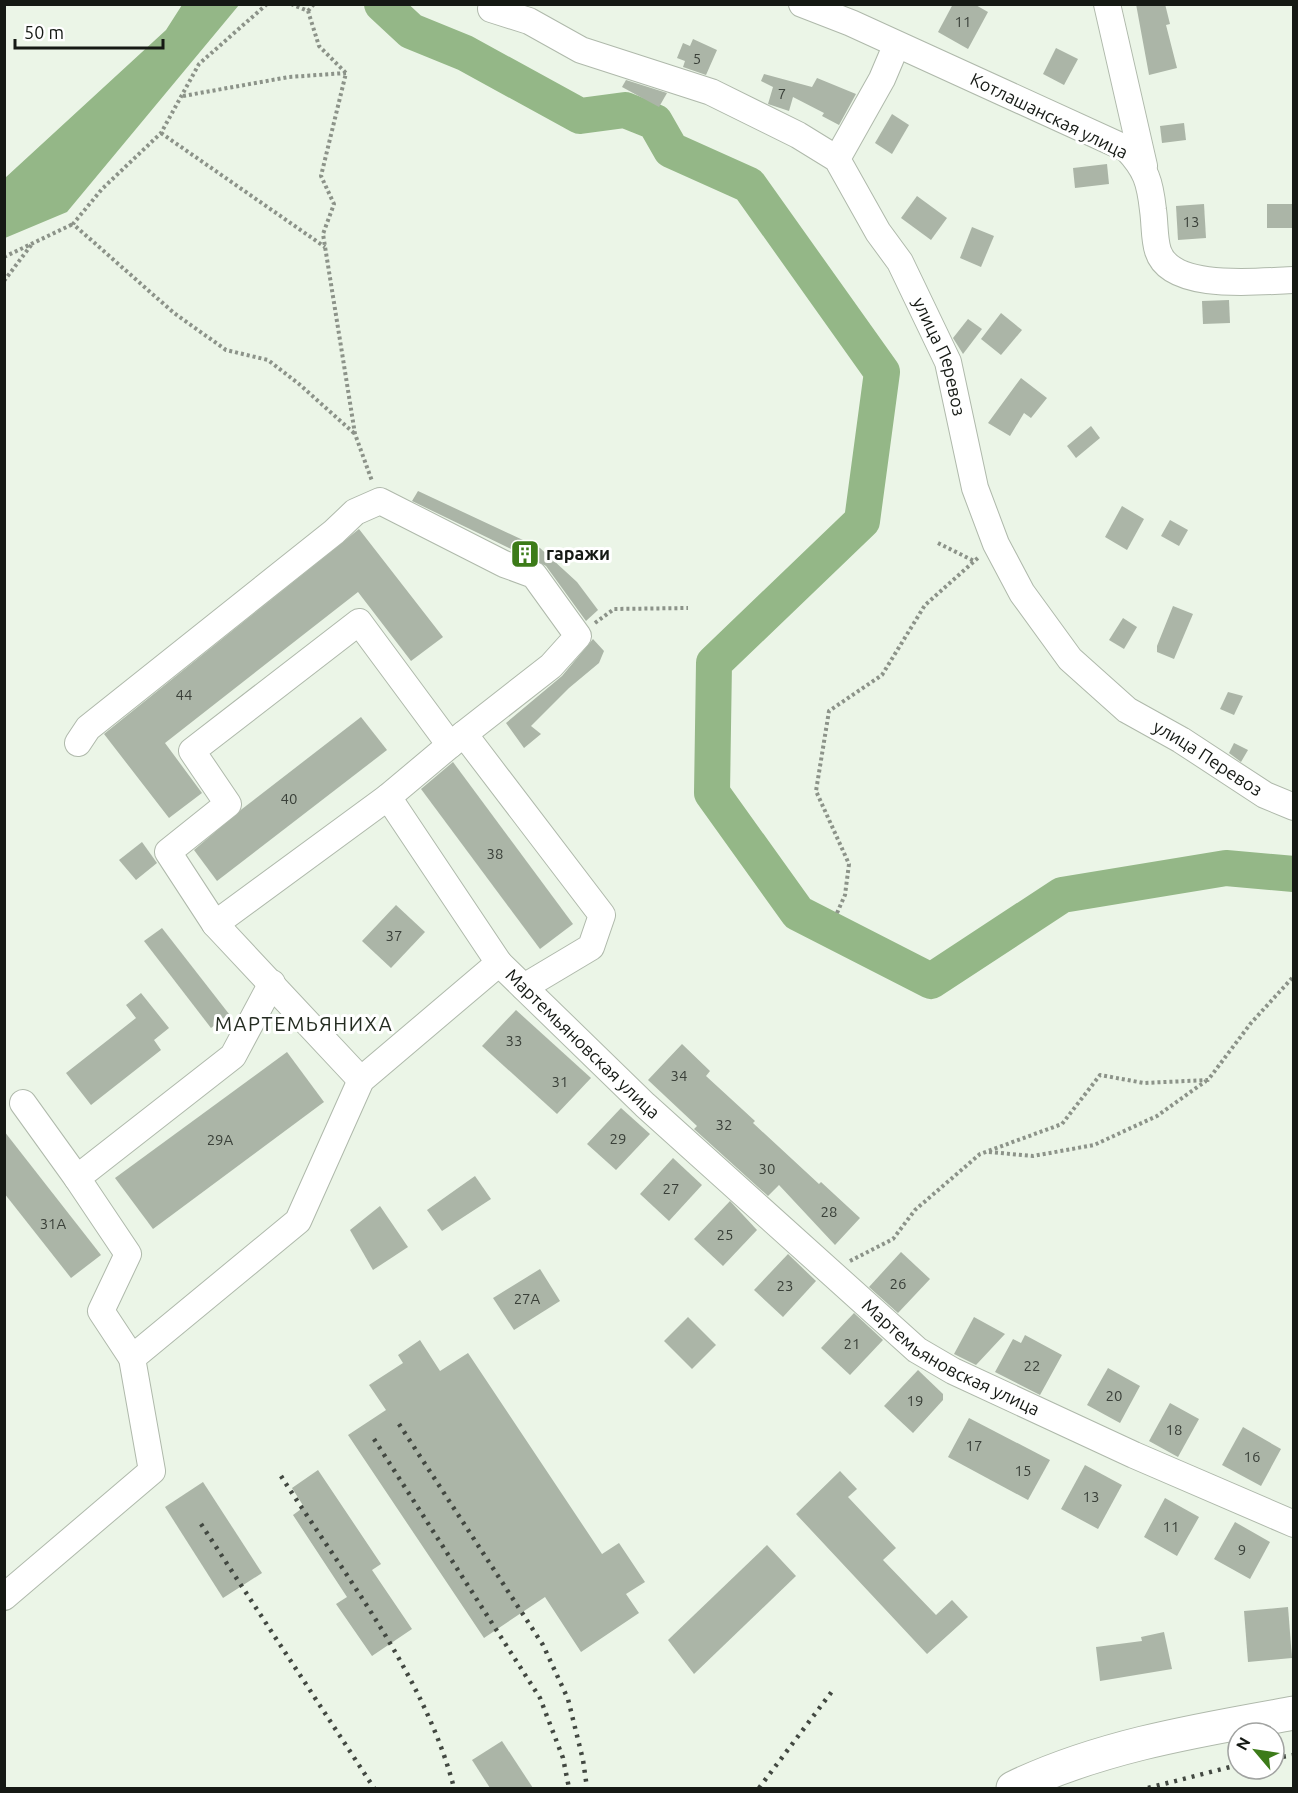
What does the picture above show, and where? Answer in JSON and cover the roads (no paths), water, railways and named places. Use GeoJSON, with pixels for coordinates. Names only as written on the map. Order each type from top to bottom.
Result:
{"type":"FeatureCollection","features":[{"type":"Feature","properties":{"kind":"main road"},"geometry":{"type":"LineString","coordinates":[[1013,1788],[1062,1767],[1108,1753],[1227,1725],[1293,1713]]}},
{"type":"Feature","properties":{"kind":"street","name":"Котлашанская улица"},"geometry":{"type":"LineString","coordinates":[[802,4],[851,23],[896,46],[1127,149],[1144,166],[1152,198],[1158,251],[1166,265],[1184,276],[1216,282],[1293,280]]}},
{"type":"Feature","properties":{"kind":"street"},"geometry":{"type":"LineString","coordinates":[[1107,4],[1144,166]]}},
{"type":"Feature","properties":{"kind":"street","name":"улица Перевоз"},"geometry":{"type":"LineString","coordinates":[[491,9],[529,21],[581,50],[711,92],[798,135],[837,159],[878,232],[900,262],[948,362],[975,488],[996,544],[1022,593],[1070,659],[1127,710],[1181,740],[1265,795],[1293,807]]}},
{"type":"Feature","properties":{"kind":"street"},"geometry":{"type":"LineString","coordinates":[[837,159],[882,80],[896,46]]}},
{"type":"Feature","properties":{"kind":"street"},"geometry":{"type":"LineString","coordinates":[[78,743],[88,728],[334,532],[355,512],[380,501],[504,564],[534,576],[578,636],[551,666],[457,739],[388,797],[215,924]]}},
{"type":"Feature","properties":{"kind":"street"},"geometry":{"type":"LineString","coordinates":[[361,1080],[215,924],[168,852],[228,804],[192,751],[358,622],[602,915],[591,947],[524,987]]}},
{"type":"Feature","properties":{"kind":"street"},"geometry":{"type":"LineString","coordinates":[[388,797],[499,963]]}},
{"type":"Feature","properties":{"kind":"street","name":"Мартемьяновская улица"},"geometry":{"type":"LineString","coordinates":[[132,1358],[298,1221],[361,1080],[499,963],[645,1105],[917,1350],[953,1371],[1134,1455],[1293,1524]]}},
{"type":"Feature","properties":{"kind":"street"},"geometry":{"type":"LineString","coordinates":[[77,1178],[233,1056],[272,983]]}},
{"type":"Feature","properties":{"kind":"street"},"geometry":{"type":"LineString","coordinates":[[4,1597],[152,1471],[132,1358],[101,1311],[128,1254],[23,1103]]}},
{"type":"Feature","properties":{"kind":"waterway"},"geometry":{"type":"LineString","coordinates":[[382,4],[411,31],[465,53],[580,116],[625,110],[655,122],[671,150],[749,185],[882,372],[862,521],[714,663],[712,793],[798,913],[931,981],[1062,895],[1226,868],[1294,874]]}},
{"type":"Feature","properties":{"kind":"railway"},"geometry":{"type":"LineString","coordinates":[[399,1424],[543,1645],[568,1699],[583,1760],[587,1788]]}},
{"type":"Feature","properties":{"kind":"railway"},"geometry":{"type":"LineString","coordinates":[[374,1439],[540,1698],[563,1758],[569,1788]]}},
{"type":"Feature","properties":{"kind":"railway"},"geometry":{"type":"LineString","coordinates":[[281,1476],[380,1626],[403,1666],[441,1746],[454,1788]]}},
{"type":"Feature","properties":{"kind":"railway"},"geometry":{"type":"LineString","coordinates":[[201,1524],[374,1788]]}},
{"type":"Feature","properties":{"kind":"railway"},"geometry":{"type":"LineString","coordinates":[[759,1788],[833,1690]]}},
{"type":"Feature","properties":{"kind":"railway"},"geometry":{"type":"LineString","coordinates":[[1286,1756],[1294,1755]]}},
{"type":"Feature","properties":{"kind":"railway"},"geometry":{"type":"LineString","coordinates":[[1148,1788],[1226,1768]]}},
{"type":"Feature","properties":{"kind":"place","name":"гаражи"},"geometry":{"type":"Point","coordinates":[525,554]}},
{"type":"Feature","properties":{"kind":"district","name":"МАРТЕМЬЯНИХА"},"geometry":{"type":"Point","coordinates":[304,1024]}}]}
